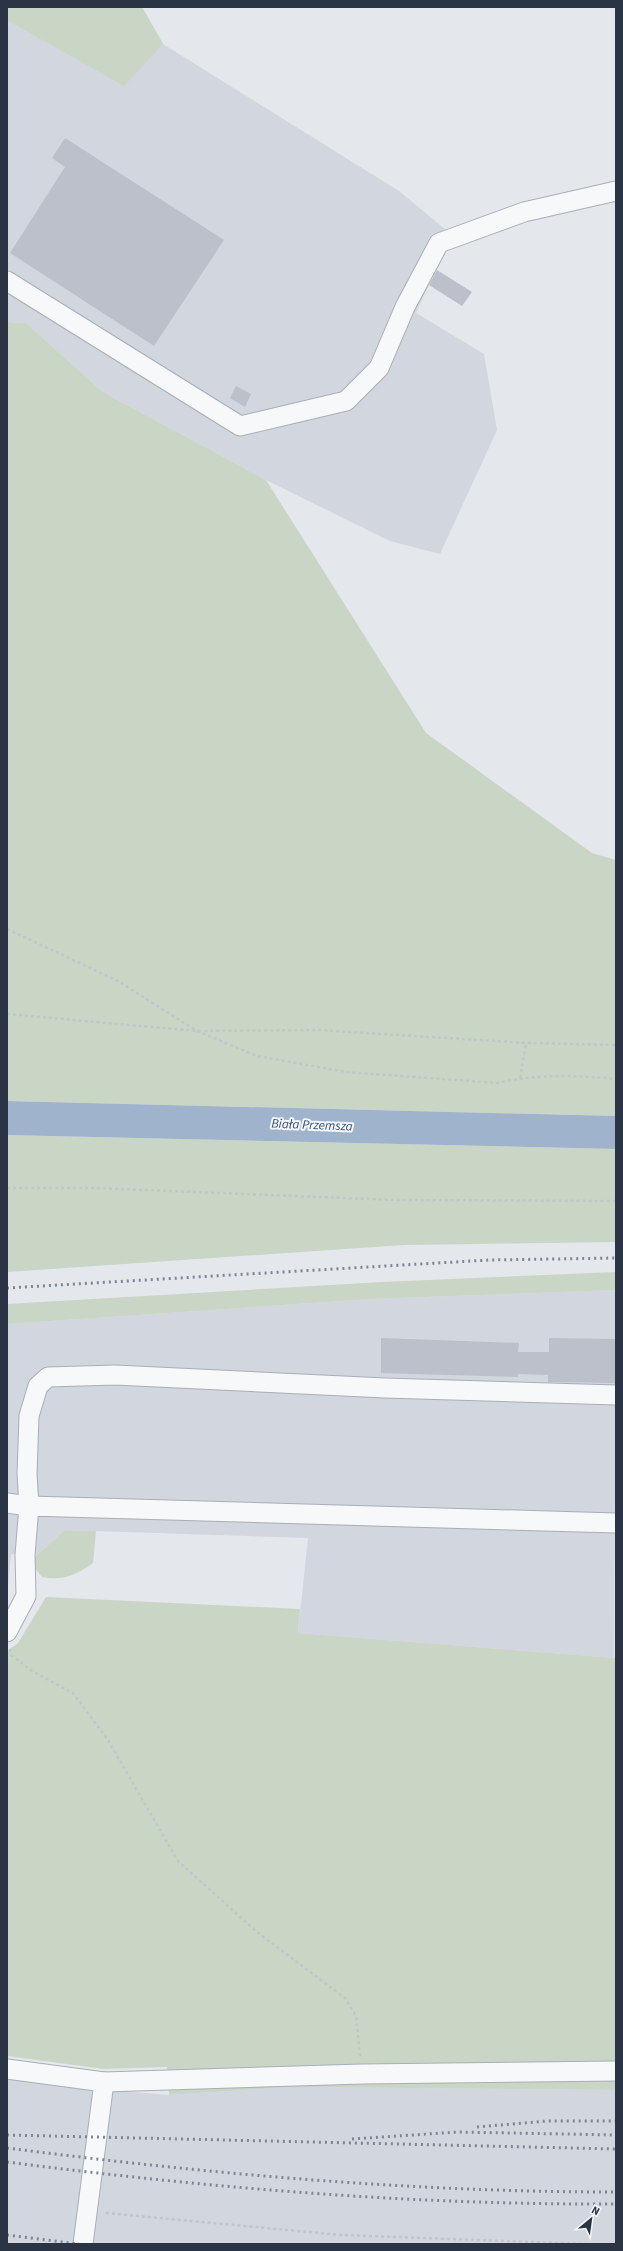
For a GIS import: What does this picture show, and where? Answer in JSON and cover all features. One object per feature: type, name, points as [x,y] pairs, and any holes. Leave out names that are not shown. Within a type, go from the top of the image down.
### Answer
[{"type":"street","points":[[7,281],[240,426],[346,401],[379,368],[405,307],[439,243],[524,212],[616,191]]},
{"type":"street","points":[[8,1631],[26,1596],[25,1555],[29,1506],[29,1416],[38,1386],[48,1377],[115,1375],[385,1388],[616,1395]]},
{"type":"street","points":[[7,1503],[29,1506],[616,1523]]},
{"type":"street","points":[[7,2069],[104,2082],[362,2074],[616,2071]]},
{"type":"street","points":[[83,2244],[104,2082]]},
{"type":"path","points":[[7,929],[118,981],[197,1031],[257,1056],[346,1072],[497,1083],[520,1078],[567,1075],[616,1079]]},
{"type":"path","points":[[7,1014],[197,1031],[319,1030],[526,1043],[616,1045]]},
{"type":"path","points":[[520,1078],[526,1043]]},
{"type":"path","points":[[7,1188],[95,1188],[395,1200],[616,1200]]},
{"type":"path","points":[[8,1631],[11,1655],[32,1671],[73,1693],[108,1740],[178,1861],[257,1932],[345,1998],[356,2016],[362,2074]]},
{"type":"path","points":[[88,2211],[341,2235],[587,2244]]},
{"type":"shaded area","points":[[7,7],[142,7],[163,44],[399,191],[452,235],[416,313],[484,354],[497,430],[440,554],[390,541],[266,480],[103,392],[26,323],[7,322]]},
{"type":"shaded area","points":[[616,1290],[614,1658],[298,1633],[308,1538],[65,1530],[36,1556],[11,1554],[7,1597],[7,1324],[371,1299]]},
{"type":"shaded area","points":[[7,2079],[62,2086],[169,2095],[291,2087],[616,2090],[616,2244],[7,2244]]},
{"type":"green space","points":[[7,7],[142,7],[163,44],[124,86],[7,20]]},
{"type":"green space","points":[[7,322],[26,323],[103,392],[266,480],[426,733],[592,853],[616,860],[616,1116],[7,1101]]},
{"type":"green space","points":[[7,1135],[616,1149],[616,1242],[404,1245],[7,1272]]},
{"type":"green space","points":[[616,1272],[616,1290],[371,1299],[7,1324],[7,1304],[382,1282]]},
{"type":"green space","points":[[65,1530],[96,1531],[93,1563],[81,1571],[69,1576],[56,1578],[42,1577],[33,1566],[33,1555],[36,1556]]},
{"type":"green space","points":[[46,1597],[300,1609],[298,1633],[614,1658],[616,1656],[616,2090],[291,2087],[169,2095],[167,2067],[104,2069],[7,2056],[7,1651],[18,1643]]},
{"type":"water","name":"Biała Przemsza","points":[[7,1101],[616,1116],[616,1149],[7,1135]]},
{"type":"building","points":[[65,138],[224,240],[154,346],[10,253],[65,167],[52,158]]},
{"type":"building","points":[[437,270],[472,292],[462,306],[429,285]]},
{"type":"building","points":[[236,386],[251,394],[245,407],[230,398]]},
{"type":"building","points":[[381,1338],[519,1343],[518,1352],[549,1352],[549,1338],[616,1339],[616,1383],[548,1382],[548,1375],[518,1374],[518,1377],[381,1373]]},
{"type":"railway","points":[[7,1288],[489,1260],[616,1258]]},
{"type":"railway","points":[[477,2127],[547,2121],[616,2121]]},
{"type":"railway","points":[[352,2139],[458,2132],[616,2135]]},
{"type":"railway","points":[[7,2135],[616,2149]]},
{"type":"railway","points":[[7,2148],[159,2166],[311,2180],[463,2189],[616,2192]]},
{"type":"railway","points":[[7,2162],[159,2180],[311,2193],[463,2202],[616,2204]]},
{"type":"railway","points":[[7,2235],[79,2244]]}]
